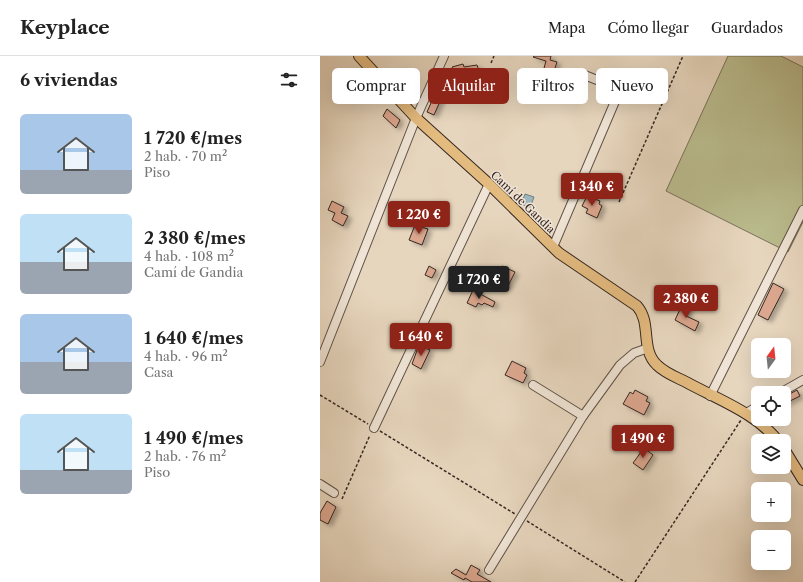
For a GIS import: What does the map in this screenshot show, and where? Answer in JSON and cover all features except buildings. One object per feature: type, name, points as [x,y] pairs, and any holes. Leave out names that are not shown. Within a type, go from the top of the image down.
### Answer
[{"type":"main road","name":"Camí de Gandia","points":[[359,56],[416,118],[489,184],[553,247],[573,264],[637,306],[644,318],[648,348],[652,358],[660,368],[744,414],[772,434]]},
{"type":"main road","points":[[791,460],[803,480]]},
{"type":"street","points":[[320,362],[324,340],[416,118],[444,56]]},
{"type":"street","points":[[553,247],[619,92],[617,88],[588,76]]},
{"type":"street","points":[[374,428],[489,184]]},
{"type":"street","points":[[710,396],[803,210]]},
{"type":"street","points":[[489,570],[583,416],[620,365],[634,353],[648,348]]},
{"type":"street","points":[[791,387],[803,380]]},
{"type":"street","points":[[532,385],[583,416]]},
{"type":"street","points":[[744,414],[751,410]]},
{"type":"street","points":[[320,484],[334,493]]},
{"type":"path","points":[[491,63],[494,56]]},
{"type":"path","points":[[619,202],[683,56]]},
{"type":"path","points":[[320,395],[626,582]]},
{"type":"path","points":[[635,582],[744,414]]},
{"type":"path","points":[[342,499],[374,428]]},
{"type":"green space","points":[[728,56],[781,56],[803,67],[803,222],[788,252],[666,191]]},
{"type":"water","points":[[525,194],[534,197],[530,208],[521,204]]}]
